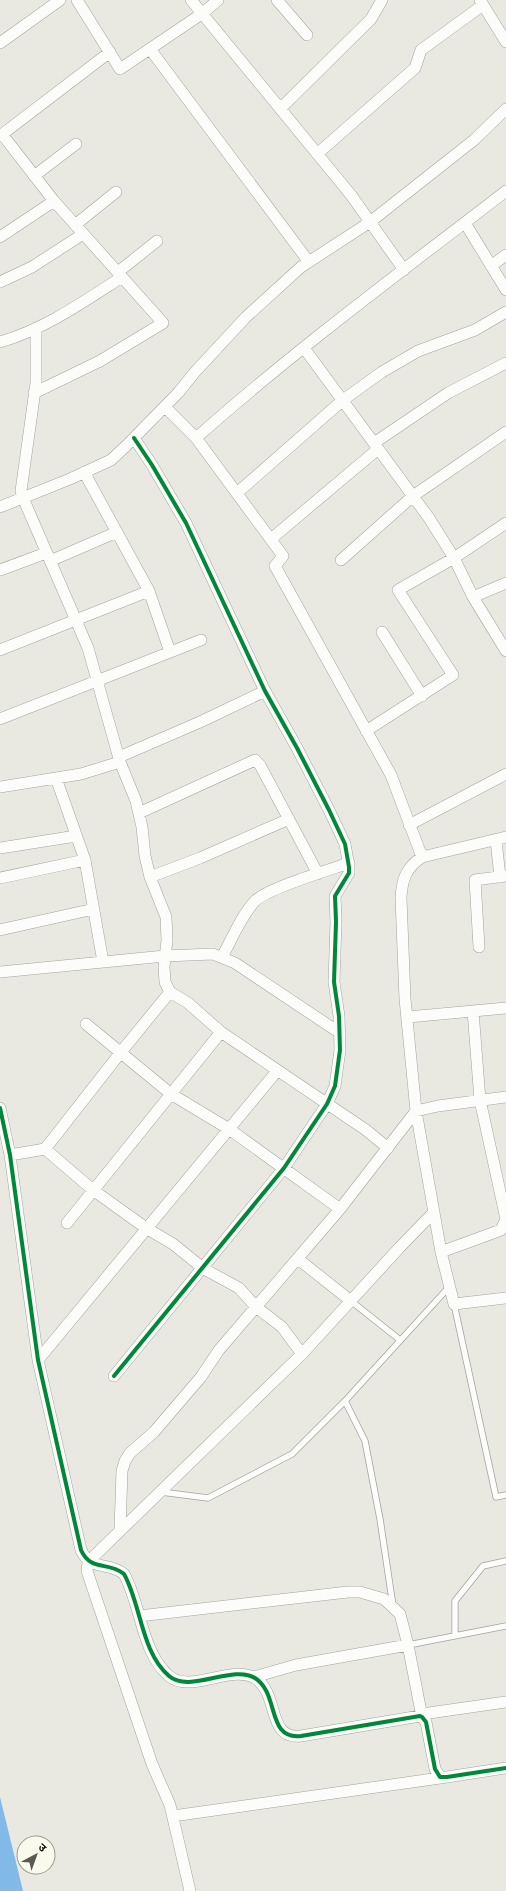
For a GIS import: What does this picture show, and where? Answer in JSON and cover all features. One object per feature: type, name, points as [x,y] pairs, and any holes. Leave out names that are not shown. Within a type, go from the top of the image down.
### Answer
[{"type":"street","points":[[0,43],[60,0]]},
{"type":"street","points":[[77,0],[120,69],[203,13],[218,0]]},
{"type":"street","points":[[191,0],[317,154],[370,222],[404,270]]},
{"type":"street","points":[[277,0],[307,35]]},
{"type":"street","points":[[280,109],[371,19],[382,0]]},
{"type":"street","points":[[317,154],[416,68],[421,50],[482,2],[506,42]]},
{"type":"street","points":[[150,49],[309,262]]},
{"type":"street","points":[[34,393],[100,361],[163,323],[54,201],[1,135],[110,52]]},
{"type":"street","points":[[0,507],[111,460],[165,407],[246,317],[301,267],[370,222],[474,140],[506,109]]},
{"type":"street","points":[[34,176],[76,144]]},
{"type":"street","points":[[196,438],[239,400],[304,348],[506,191]]},
{"type":"street","points":[[75,225],[116,192]]},
{"type":"street","points":[[0,237],[54,201]]},
{"type":"street","points":[[465,223],[506,290]]},
{"type":"street","points":[[0,282],[32,267],[83,234]]},
{"type":"street","points":[[0,342],[19,336],[68,312],[120,275],[156,241]]},
{"type":"street","points":[[492,266],[506,255]]},
{"type":"street","points":[[237,493],[343,400],[382,372],[418,351],[475,330],[506,312]]},
{"type":"street","points":[[36,328],[34,393],[21,491],[88,648],[119,759],[136,801],[142,827],[145,856],[150,876],[166,917],[165,982],[170,992],[188,1003],[221,1032],[327,1104],[388,1148]]},
{"type":"street","points":[[304,348],[413,496],[454,558],[473,597],[506,651]]},
{"type":"street","points":[[271,539],[376,446],[448,393],[506,363]]},
{"type":"street","points":[[165,407],[196,438],[283,556],[275,566],[390,775],[422,857]]},
{"type":"street","points":[[341,560],[413,496],[506,432]]},
{"type":"street","points":[[114,1376],[204,1269],[284,1168],[327,1104],[335,1086],[340,1050],[340,1016],[334,982],[336,922],[335,896],[349,873],[349,863],[345,844],[329,810],[265,691],[186,523],[152,465],[134,438]]},
{"type":"street","points":[[84,472],[149,591],[170,652]]},
{"type":"street","points":[[366,732],[453,675],[398,590],[454,558],[506,523]]},
{"type":"street","points":[[0,570],[48,557],[117,532]]},
{"type":"street","points":[[473,597],[506,583]]},
{"type":"street","points":[[0,650],[149,591]]},
{"type":"street","points":[[382,632],[422,696]]},
{"type":"street","points":[[0,719],[201,640]]},
{"type":"street","points":[[0,787],[80,774],[119,759],[265,691]]},
{"type":"street","points":[[139,813],[255,760],[260,765],[318,874]]},
{"type":"street","points":[[409,825],[506,774]]},
{"type":"street","points":[[56,778],[85,860],[103,962]]},
{"type":"street","points":[[150,876],[200,858],[288,818]]},
{"type":"street","points":[[0,848],[76,836]]},
{"type":"street","points":[[479,947],[475,880],[503,876],[501,838],[422,857],[413,864],[405,874],[402,884],[401,898],[406,999],[416,1110],[433,1213],[449,1287],[454,1304],[506,1298]]},
{"type":"street","points":[[0,878],[85,860]]},
{"type":"street","points":[[222,957],[248,909],[256,900],[268,893],[349,863]]},
{"type":"street","points":[[0,930],[94,909]]},
{"type":"street","points":[[0,972],[200,953],[222,957],[235,963],[340,1033]]},
{"type":"street","points":[[10,1155],[45,1149],[170,992]]},
{"type":"street","points":[[408,1017],[506,1008]]},
{"type":"street","points":[[441,1252],[501,1230],[506,1219],[480,1100],[473,1011]]},
{"type":"street","points":[[86,1024],[171,1094],[228,1129],[340,1208]]},
{"type":"street","points":[[67,1224],[221,1032]]},
{"type":"street","points":[[38,1360],[277,1071]]},
{"type":"street","points":[[120,1530],[122,1471],[124,1461],[130,1453],[159,1426],[201,1377],[219,1350],[340,1208],[416,1110],[506,1097]]},
{"type":"street","points":[[0,1108],[2,1126],[10,1155],[38,1360],[81,1550],[88,1562],[87,1571],[116,1660],[133,1703],[152,1764],[170,1804],[189,1887],[199,1891]]},
{"type":"street","points":[[45,1149],[93,1190],[146,1228],[173,1244],[204,1269],[240,1288],[256,1307],[282,1327],[302,1354]]},
{"type":"street","points":[[88,1562],[302,1354],[433,1213]]},
{"type":"street","points":[[298,1259],[350,1301]]},
{"type":"street","points":[[88,1562],[115,1569],[124,1574],[152,1651],[169,1676],[181,1682],[237,1675],[248,1675],[254,1677],[266,1688],[272,1702],[279,1728],[288,1736],[301,1736],[506,1702]]},
{"type":"street","points":[[139,1616],[348,1592],[372,1594],[384,1599],[400,1614],[408,1645],[422,1715],[426,1722],[437,1773],[440,1776],[447,1777]]},
{"type":"street","points":[[254,1677],[296,1665],[408,1645]]},
{"type":"street","points":[[173,1816],[506,1768]]},
{"type":"lane","points":[[160,1491],[208,1498],[292,1454],[345,1401],[449,1287]]},
{"type":"lane","points":[[350,1301],[400,1340]]},
{"type":"lane","points":[[454,1304],[496,1497],[506,1495]]},
{"type":"lane","points":[[345,1401],[365,1441],[380,1519],[393,1606]]},
{"type":"lane","points":[[455,1636],[455,1601],[483,1566],[506,1561]]},
{"type":"lane","points":[[408,1645],[506,1626]]},
{"type":"water","points":[[0,1797],[16,1862],[16,1875],[19,1875],[23,1891],[0,1891]]},
{"type":"cycle path","points":[[114,1376],[284,1168],[327,1104],[335,1086],[340,1050],[339,1016],[334,982],[336,922],[335,896],[349,873],[345,844],[329,810],[265,691],[186,523],[152,465],[134,438]]},
{"type":"cycle path","points":[[0,1108],[10,1155],[38,1360],[81,1550],[85,1557],[95,1564],[118,1570],[124,1574],[130,1586],[147,1641],[160,1666],[169,1676],[178,1681],[199,1681],[235,1674],[255,1678],[263,1685],[268,1694],[278,1724],[283,1731],[290,1735],[301,1736],[420,1716],[426,1722],[435,1769],[440,1777],[506,1768]]}]
